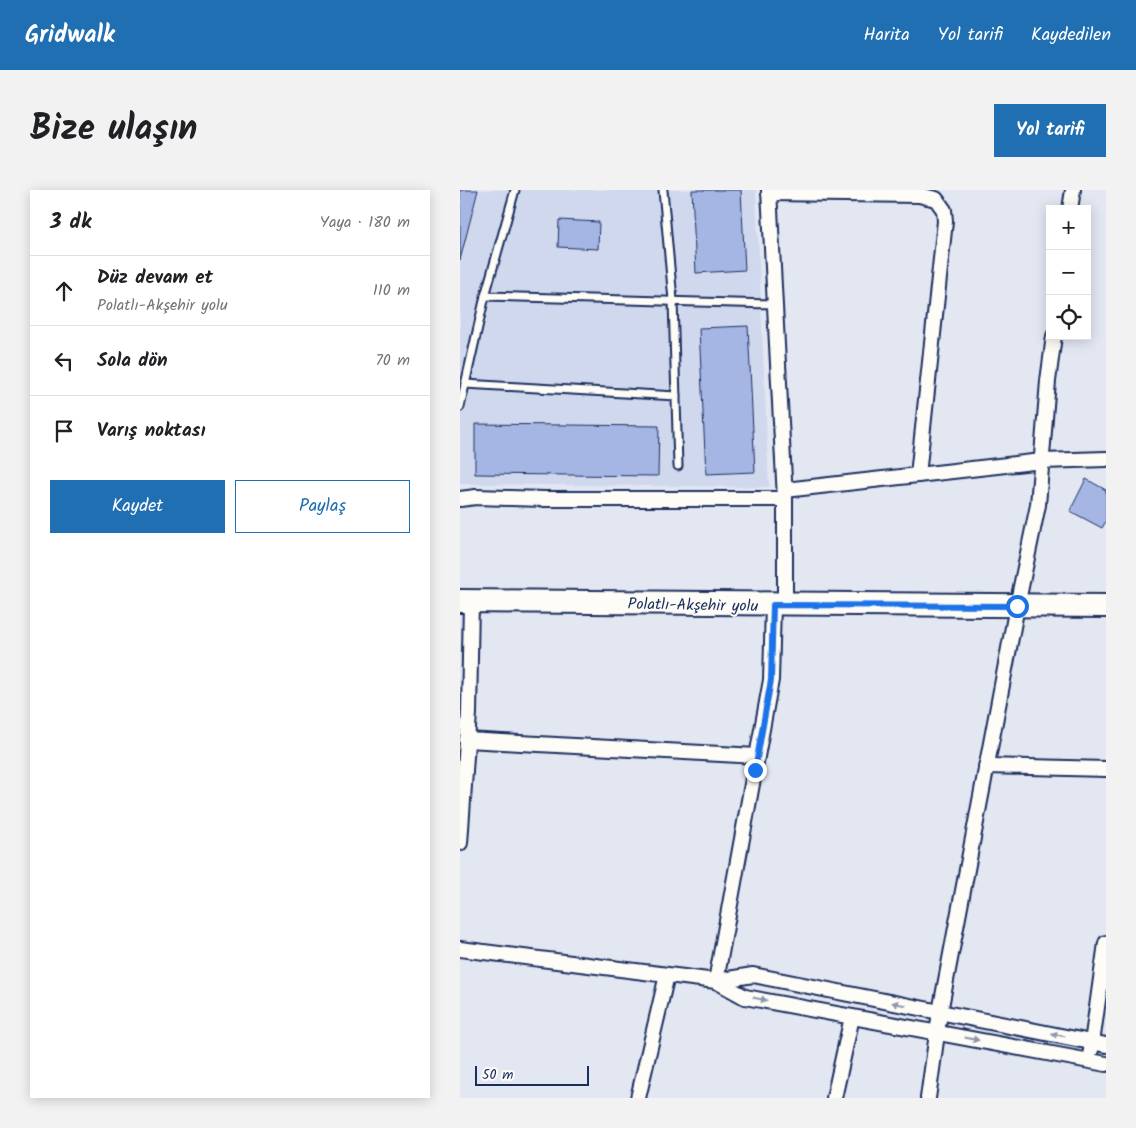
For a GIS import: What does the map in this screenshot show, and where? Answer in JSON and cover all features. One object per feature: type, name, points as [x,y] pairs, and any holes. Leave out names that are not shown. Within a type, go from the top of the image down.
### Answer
[{"type":"main road","name":"Polatlı-Akşehir yolu","points":[[465,601],[779,605],[1106,606]]},
{"type":"street","points":[[1071,205],[1073,190]]},
{"type":"street","points":[[716,981],[771,680],[779,605],[785,495],[769,192],[919,195],[936,199],[944,210],[945,221],[918,475]]},
{"type":"street","points":[[928,1098],[940,1012],[986,766],[1038,505],[1048,380],[1053,340]]},
{"type":"street","points":[[460,499],[476,497],[544,499],[785,495],[918,475],[1042,461],[1106,459]]},
{"type":"street","points":[[460,843],[467,740],[465,601]]},
{"type":"street","points":[[467,740],[757,756]]},
{"type":"street","points":[[986,766],[1106,769]]},
{"type":"street","points":[[1090,1061],[1106,943]]},
{"type":"street","points":[[460,949],[716,981],[753,975],[1106,1045]]},
{"type":"street","points":[[638,1098],[667,975]]},
{"type":"street","points":[[716,981],[745,997],[1106,1064]]},
{"type":"street","points":[[834,1098],[852,1016]]},
{"type":"lane","points":[[460,407],[486,296],[515,190]]},
{"type":"lane","points":[[663,190],[672,300],[678,466]]},
{"type":"lane","points":[[486,296],[774,304]]},
{"type":"lane","points":[[465,384],[676,396]]},
{"type":"shaded area","points":[[460,190],[756,190],[769,487],[460,484]]},
{"type":"building","points":[[460,190],[478,190],[460,260]]},
{"type":"building","points":[[692,190],[741,190],[745,270],[696,273]]},
{"type":"building","points":[[559,220],[599,222],[598,249],[558,247]]},
{"type":"building","points":[[748,326],[755,472],[706,474],[699,328]]},
{"type":"building","points":[[475,424],[659,426],[658,476],[475,474]]},
{"type":"building","points":[[1086,479],[1106,490],[1106,521],[1102,528],[1070,511]]},
{"type":"route","points":[[755,770],[771,680],[773,605],[1017,606]]}]
